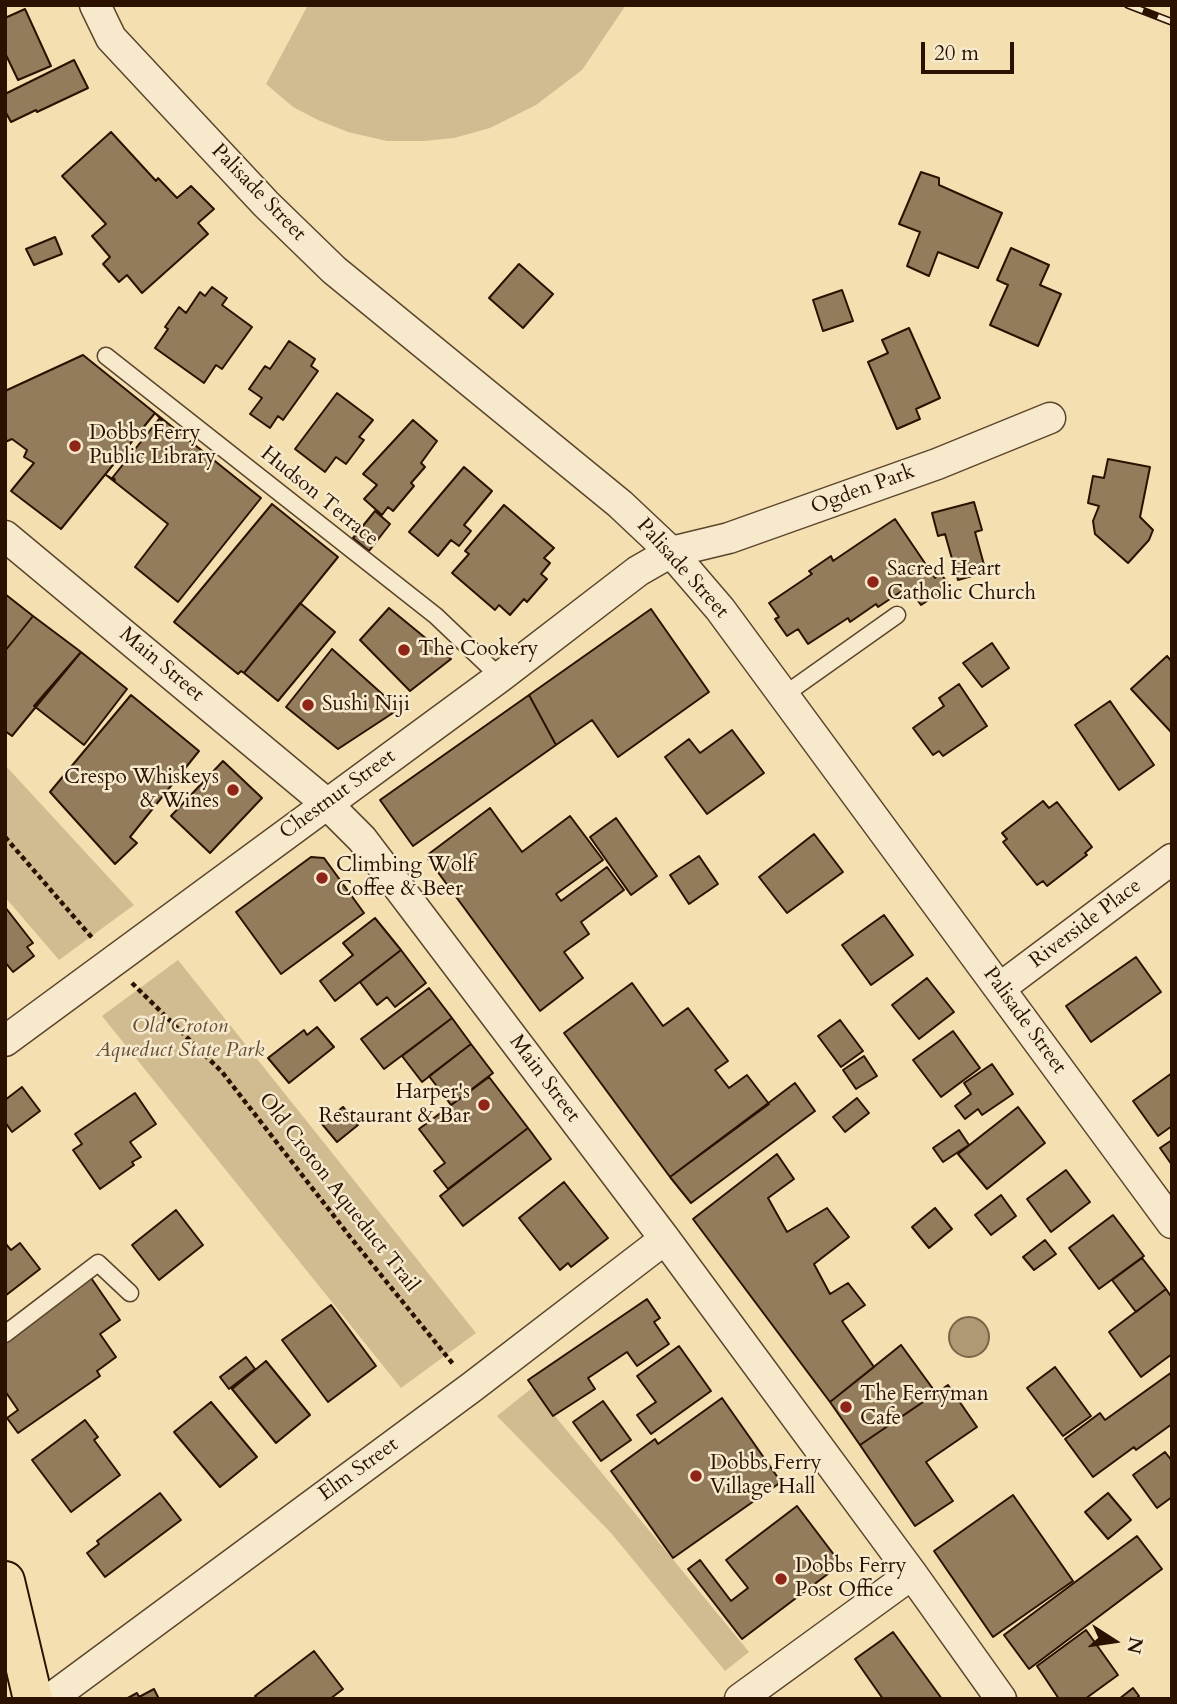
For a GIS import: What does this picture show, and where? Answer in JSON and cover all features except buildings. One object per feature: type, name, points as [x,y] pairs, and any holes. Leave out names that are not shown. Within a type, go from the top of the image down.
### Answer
[{"type":"main road","points":[[7,1591],[33,1699]]},
{"type":"street","name":"Palisade Street","points":[[96,5],[111,37],[266,204],[334,270],[620,504],[671,552],[720,608],[1171,1220]]},
{"type":"street","name":"Ogden Park","points":[[671,552],[729,538],[937,464],[1050,418]]},
{"type":"street","name":"Main Street","points":[[5,536],[327,803],[362,839],[666,1239],[1001,1699]]},
{"type":"street","name":"Chestnut Street","points":[[5,1041],[500,677],[638,571],[671,552]]},
{"type":"street","name":"Riverside Place","points":[[1000,988],[1172,859]]},
{"type":"street","name":"Elm Street","points":[[50,1699],[472,1387],[666,1239]]},
{"type":"street","points":[[740,1699],[912,1574]]},
{"type":"lane","name":"Hudson Terrace","points":[[106,356],[436,616],[500,677]]},
{"type":"lane","points":[[784,695],[897,615]]},
{"type":"lane","points":[[5,1334],[99,1263],[130,1293]]},
{"type":"path","name":"Old Croton Aqueduct Trail","points":[[5,837],[78,919],[111,962],[222,1072],[351,1238],[472,1387]]},
{"type":"green space","points":[[308,5],[626,5],[582,70],[536,105],[490,128],[454,138],[387,141],[348,132],[318,120],[293,107],[266,84]]},
{"type":"green space","points":[[5,765],[134,905],[59,960],[5,897]]},
{"type":"green space","name":"Old Croton Aqueduct State Park","points":[[178,960],[476,1333],[401,1388],[102,1016]]},
{"type":"green space","points":[[532,1388],[749,1652],[725,1671],[611,1533],[497,1416]]},
{"type":"shaded area","points":[[969,1317],[983,1323],[989,1337],[983,1351],[969,1357],[955,1351],[949,1337],[955,1323]]},
{"type":"railway","points":[[1128,5],[1172,22]]},
{"type":"place","name":"Dobbs Ferry Public Library","points":[[75,446]]},
{"type":"place","name":"Sacred Heart Catholic Church","points":[[873,582]]},
{"type":"place","name":"The Cookery","points":[[404,650]]},
{"type":"place","name":"Sushi Niji","points":[[308,705]]},
{"type":"place","name":"Crespo Whiskeys & Wines","points":[[233,790]]},
{"type":"place","name":"Climbing Wolf Coffee & Beer","points":[[322,878]]},
{"type":"place","name":"Harper's Restaurant & Bar","points":[[484,1105]]},
{"type":"place","name":"The Ferryman Cafe","points":[[846,1407]]},
{"type":"place","name":"Dobbs Ferry Village Hall","points":[[696,1476]]},
{"type":"place","name":"Dobbs Ferry Post Office","points":[[781,1579]]}]
